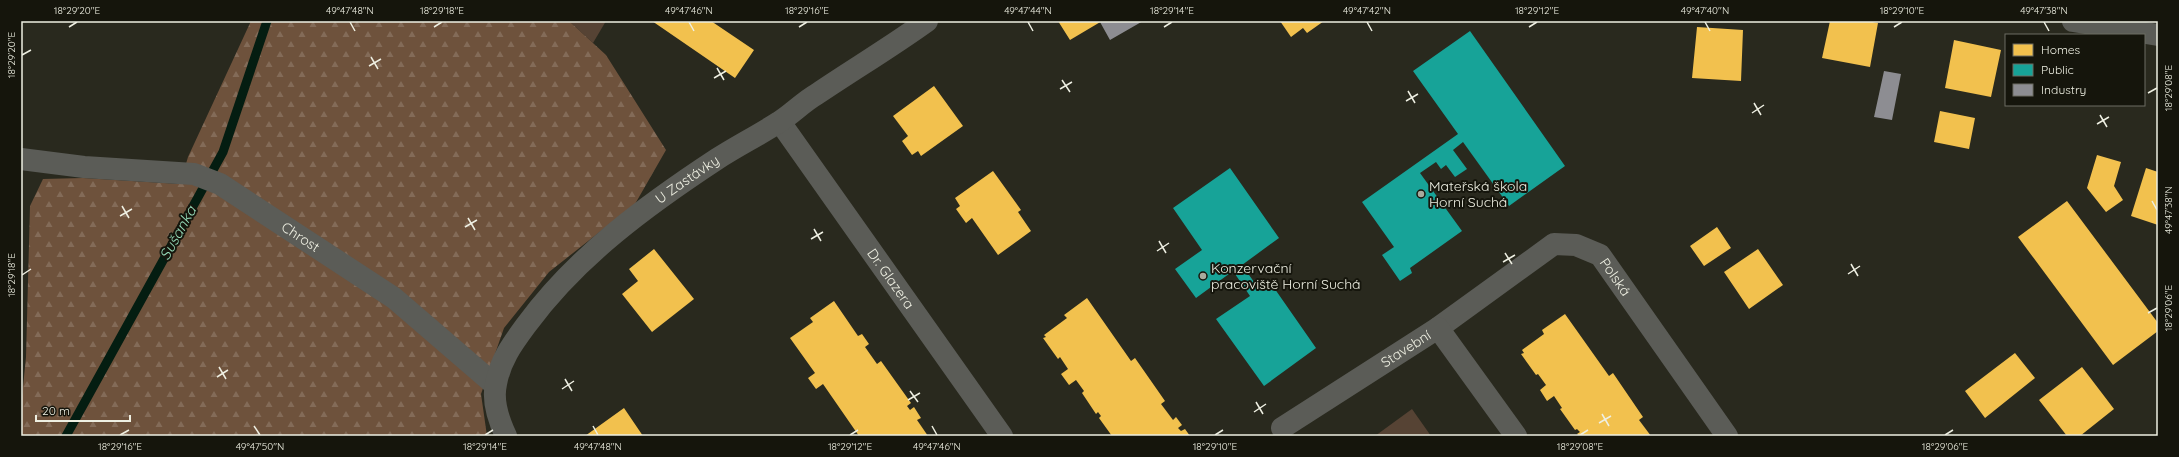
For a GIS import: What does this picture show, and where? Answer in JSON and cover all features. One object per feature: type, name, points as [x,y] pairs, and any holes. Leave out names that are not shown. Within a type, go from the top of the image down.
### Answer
[{"type":"street","name":"U Zastávky","points":[[495,386],[505,355],[531,318],[564,278],[597,248],[652,204],[717,159],[780,122],[815,94],[888,49],[927,21]]},
{"type":"street","points":[[2073,21],[2158,35]]},
{"type":"street","name":"Dr. Glazera","points":[[780,122],[1002,436]]},
{"type":"street","name":"Chrost","points":[[21,159],[84,167],[194,174],[220,184],[394,298],[495,386]]},
{"type":"street","name":"Polská","points":[[1438,328],[1554,244],[1576,245],[1600,255],[1727,436]]},
{"type":"street","name":"Stavební","points":[[1282,428],[1438,328],[1516,436]]},
{"type":"street","points":[[495,386],[499,421],[506,436]]},
{"type":"shaded area","points":[[569,21],[606,21],[593,43]]},
{"type":"shaded area","points":[[1412,409],[1431,436],[1375,436]]},
{"type":"green space","points":[[251,21],[569,21],[606,55],[666,150],[635,204],[549,272],[504,328],[481,394],[487,436],[21,436],[21,407],[26,357],[30,206],[43,179],[83,178],[180,184],[188,157]]},
{"type":"building: Homes","points":[[652,21],[711,21],[754,50],[735,78]]},
{"type":"building: Homes","points":[[1058,21],[1102,21],[1070,40]]},
{"type":"building: Homes","points":[[1280,21],[1324,21],[1307,33],[1303,28],[1291,37]]},
{"type":"building: Homes","points":[[1830,21],[1867,21],[1878,23],[1870,67],[1822,58]]},
{"type":"building: Homes","points":[[1697,27],[1743,30],[1741,81],[1692,78]]},
{"type":"building: Homes","points":[[1954,40],[2001,50],[1991,97],[1945,88]]},
{"type":"building: Homes","points":[[934,86],[963,126],[921,156],[918,151],[912,155],[902,141],[908,136],[893,116]]},
{"type":"building: Homes","points":[[1940,111],[1975,118],[1969,149],[1934,142]]},
{"type":"building: Homes","points":[[2097,155],[2121,162],[2114,186],[2123,200],[2106,212],[2087,188]]},
{"type":"building: Homes","points":[[2146,168],[2158,172],[2158,225],[2131,216]]},
{"type":"building: Homes","points":[[993,171],[1021,210],[1018,212],[1031,231],[998,255],[972,218],[966,223],[956,209],[960,206],[955,198]]},
{"type":"building: Homes","points":[[2067,201],[2158,323],[2158,331],[2113,365],[2018,237]]},
{"type":"building: Homes","points":[[1717,227],[1731,248],[1704,266],[1690,246]]},
{"type":"building: Homes","points":[[654,249],[694,299],[652,332],[622,294],[638,281],[629,269]]},
{"type":"building: Homes","points":[[1758,249],[1783,285],[1749,309],[1724,272]]},
{"type":"building: Homes","points":[[1087,298],[1131,361],[1135,358],[1165,401],[1161,404],[1173,420],[1176,417],[1182,425],[1178,428],[1181,431],[1185,429],[1190,436],[1112,436],[1099,418],[1101,416],[1098,412],[1096,414],[1082,393],[1084,391],[1076,380],[1069,385],[1061,374],[1068,369],[1060,357],[1058,359],[1043,338],[1046,337],[1044,335],[1067,318],[1064,315]]},
{"type":"building: Homes","points":[[834,301],[858,336],[862,334],[869,344],[865,347],[877,364],[881,361],[911,403],[907,406],[910,410],[914,407],[921,418],[917,420],[928,436],[859,436],[823,384],[816,389],[808,378],[815,373],[790,338],[813,322],[810,318]]},
{"type":"building: Homes","points":[[1565,314],[1609,376],[1613,373],[1643,417],[1639,420],[1651,436],[1579,436],[1577,434],[1580,432],[1577,429],[1575,430],[1560,409],[1562,408],[1554,396],[1547,401],[1540,390],[1546,385],[1538,374],[1536,375],[1521,354],[1524,353],[1522,350],[1544,334],[1542,330]]},
{"type":"building: Homes","points":[[2015,353],[2035,378],[1985,418],[1965,391]]},
{"type":"building: Homes","points":[[2082,367],[2114,409],[2080,436],[2067,436],[2039,400]]},
{"type":"building: Homes","points":[[624,408],[643,436],[585,436]]},
{"type":"building: Public","points":[[1470,31],[1565,166],[1509,206],[1463,142],[1453,150],[1467,169],[1455,177],[1446,165],[1441,169],[1436,162],[1420,173],[1462,231],[1410,268],[1412,273],[1400,281],[1382,255],[1394,247],[1362,202],[1458,134],[1413,71]]},
{"type":"building: Public","name":"Konzervační pracoviště Horní Suchá","points":[[1230,168],[1279,238],[1242,265],[1259,289],[1270,282],[1316,348],[1264,386],[1216,319],[1250,296],[1233,271],[1196,298],[1175,269],[1202,250],[1173,208]]},
{"type":"building: Industry","points":[[1143,21],[1110,40],[1100,22]]},
{"type":"building: Industry","points":[[1884,71],[1901,74],[1892,120],[1874,117]]},
{"type":"waterway","name":"Sušanka","points":[[66,436],[223,152],[267,21]]},
{"type":"place","name":"Mateřská škola Horní Suchá","points":[[1421,194]]},
{"type":"place","name":"Konzervační pracoviště Horní Suchá","points":[[1203,276]]}]
